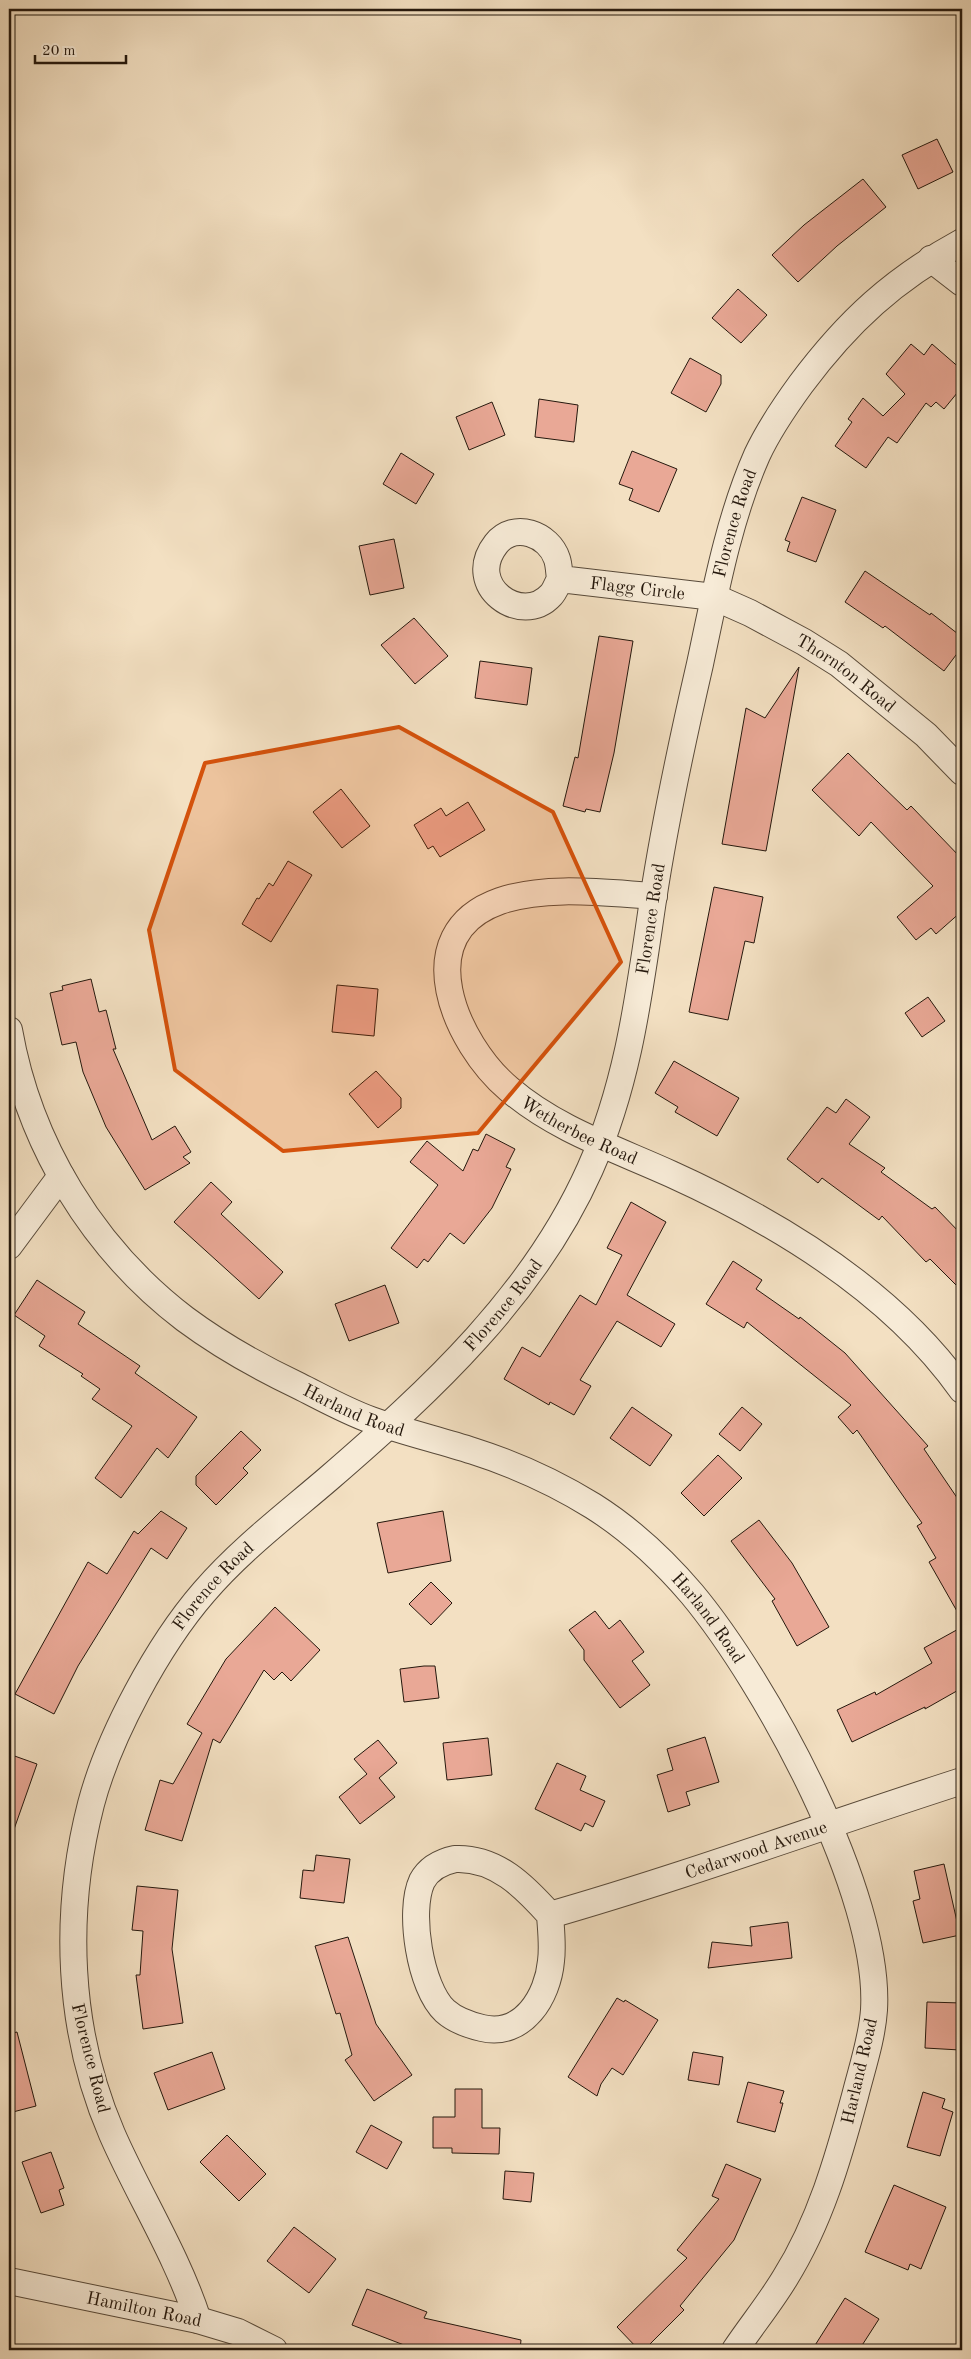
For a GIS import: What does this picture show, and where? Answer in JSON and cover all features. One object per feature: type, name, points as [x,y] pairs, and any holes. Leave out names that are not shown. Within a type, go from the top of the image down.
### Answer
[{"type":"street","name":"Florence Road","points":[[198,2320],[180,2272],[110,2128],[96,2091],[81,2034],[73,1982],[73,1933],[77,1882],[90,1808],[105,1764],[137,1694],[163,1648],[192,1606],[240,1555],[389,1426],[469,1347],[534,1266],[576,1198],[601,1143],[622,1081],[631,1044],[675,775],[714,597],[747,482],[764,441],[782,410],[818,362],[863,311],[902,278],[962,242]]},
{"type":"street","points":[[931,259],[962,283]]},
{"type":"street","name":"Flagg Circle","points":[[560,578],[714,597]]},
{"type":"street","name":"Thornton Road","points":[[714,597],[750,613],[804,642],[839,664],[913,724],[962,772]]},
{"type":"street","name":"Wetherbee Road","points":[[654,896],[546,893],[521,896],[499,902],[482,910],[466,923],[454,938],[447,956],[448,990],[466,1034],[492,1072],[508,1088],[543,1114],[601,1143],[705,1190],[797,1240],[824,1258],[852,1279],[917,1336],[962,1390]]},
{"type":"street","name":"Harland Road","points":[[9,1030],[28,1102],[60,1176],[80,1208],[123,1261],[157,1296],[185,1318],[241,1356],[342,1408],[389,1426],[480,1453],[546,1480],[590,1504],[621,1524],[655,1554],[695,1598],[746,1670],[788,1744],[827,1825],[856,1902],[872,1964],[874,2010],[870,2038],[843,2139],[816,2218],[786,2276],[735,2350]]},
{"type":"street","points":[[9,1246],[60,1176]]},
{"type":"street","name":"Cedarwood Avenue","points":[[550,1915],[720,1863],[827,1825],[962,1781]]},
{"type":"street","points":[[475,1859],[502,1871],[517,1882],[550,1915],[551,1956],[547,1979],[540,1998],[524,2019],[504,2029],[491,2030],[462,2021],[444,2010],[427,1981],[419,1948],[416,1906],[418,1892],[428,1872],[446,1860],[475,1859]]},
{"type":"street","name":"Hamilton Road","points":[[9,2281],[198,2320],[238,2332],[274,2350]]},
{"type":"highlighted area","points":[[399,727],[553,812],[621,962],[478,1133],[283,1151],[175,1070],[149,930],[205,763]]},
{"type":"building","points":[[937,139],[953,172],[918,189],[902,155]]},
{"type":"building","points":[[863,179],[886,207],[837,246],[798,282],[772,255],[804,225]]},
{"type":"building","points":[[738,289],[767,315],[741,343],[712,318]]},
{"type":"building","points":[[911,344],[924,355],[932,344],[962,370],[962,387],[944,409],[936,402],[931,407],[926,403],[897,443],[888,437],[866,468],[835,446],[852,422],[848,419],[863,398],[883,416],[905,394],[886,374]]},
{"type":"building","points":[[690,358],[721,375],[721,384],[706,412],[671,393]]},
{"type":"building","points":[[539,399],[578,405],[574,442],[535,437]]},
{"type":"building","points":[[492,402],[505,435],[469,450],[456,417]]},
{"type":"building","points":[[632,451],[677,469],[659,512],[629,500],[633,489],[619,484]]},
{"type":"building","points":[[401,453],[434,474],[416,504],[383,484]]},
{"type":"building","points":[[802,497],[836,510],[816,562],[787,551],[790,542],[785,540]]},
{"type":"building","points":[[394,539],[404,588],[370,595],[359,546]]},
{"type":"building","points":[[865,571],[930,615],[931,613],[962,637],[962,647],[944,671],[885,626],[883,628],[845,602]]},
{"type":"building","points":[[414,618],[448,656],[415,684],[381,645]]},
{"type":"building","points":[[599,636],[633,641],[614,753],[600,812],[586,809],[585,812],[563,806],[575,757],[578,758]]},
{"type":"building","points":[[480,661],[532,668],[527,705],[475,698]]},
{"type":"building","points":[[799,667],[766,851],[722,844],[746,708],[765,718]]},
{"type":"building","points":[[848,753],[907,810],[911,806],[962,859],[962,911],[936,934],[931,928],[916,940],[897,917],[933,886],[871,822],[859,836],[812,790]]},
{"type":"building","points":[[341,789],[370,826],[342,848],[313,812]]},
{"type":"building","points":[[468,802],[485,830],[440,857],[433,846],[428,849],[414,825],[441,808],[446,816]]},
{"type":"building","points":[[288,861],[312,875],[271,942],[242,924],[257,898],[259,899],[269,883],[273,886]]},
{"type":"building","points":[[714,887],[763,897],[754,943],[745,941],[728,1020],[689,1012]]},
{"type":"building","points":[[91,979],[99,1012],[106,1010],[116,1049],[113,1049],[152,1140],[175,1126],[191,1152],[183,1157],[190,1163],[145,1190],[106,1127],[83,1072],[76,1042],[62,1045],[50,993],[63,990],[62,986]]},
{"type":"building","points":[[337,985],[378,989],[374,1036],[332,1032]]},
{"type":"building","points":[[928,997],[945,1021],[922,1037],[905,1013]]},
{"type":"building","points":[[674,1061],[739,1098],[717,1136],[675,1112],[678,1107],[655,1093]]},
{"type":"building","points":[[376,1071],[401,1098],[401,1108],[378,1128],[349,1094]]},
{"type":"building","points":[[846,1099],[870,1117],[849,1144],[885,1168],[881,1172],[932,1209],[935,1207],[962,1235],[962,1291],[930,1259],[926,1262],[882,1216],[879,1220],[822,1178],[818,1183],[787,1159],[827,1107],[836,1113]]},
{"type":"building","points":[[486,1134],[515,1149],[506,1167],[511,1169],[492,1208],[464,1244],[450,1233],[428,1262],[424,1259],[417,1268],[391,1248],[438,1185],[410,1162],[427,1141],[463,1171],[473,1149],[478,1151]]},
{"type":"building","points":[[211,1182],[232,1202],[221,1214],[283,1272],[259,1299],[174,1222]]},
{"type":"building","points":[[631,1202],[666,1222],[627,1295],[675,1324],[661,1347],[617,1321],[580,1380],[591,1386],[574,1415],[550,1402],[549,1405],[504,1379],[522,1347],[540,1357],[580,1295],[596,1305],[622,1255],[607,1248]]},
{"type":"building","points":[[733,1261],[762,1280],[756,1289],[799,1319],[800,1317],[845,1353],[928,1446],[924,1449],[962,1505],[962,1620],[929,1562],[936,1558],[917,1526],[922,1523],[857,1430],[853,1434],[838,1417],[851,1405],[747,1322],[744,1328],[706,1304]]},
{"type":"building","points":[[37,1280],[85,1312],[78,1324],[140,1366],[135,1373],[197,1417],[168,1458],[157,1448],[121,1498],[95,1478],[132,1426],[92,1399],[100,1389],[81,1376],[83,1374],[39,1346],[45,1336],[14,1315]]},
{"type":"building","points":[[385,1285],[399,1323],[349,1341],[335,1304]]},
{"type":"building","points":[[632,1407],[672,1435],[650,1466],[610,1438]]},
{"type":"building","points":[[742,1407],[762,1424],[740,1451],[719,1434]]},
{"type":"building","points":[[241,1431],[261,1450],[243,1468],[248,1473],[216,1505],[196,1485],[196,1476]]},
{"type":"building","points":[[718,1455],[742,1478],[704,1516],[681,1493]]},
{"type":"building","points":[[161,1511],[187,1528],[167,1559],[151,1548],[78,1666],[54,1714],[15,1694],[88,1562],[107,1574],[134,1531],[138,1534]]},
{"type":"building","points":[[443,1511],[451,1561],[388,1573],[377,1523]]},
{"type":"building","points":[[759,1520],[792,1563],[829,1627],[797,1646],[772,1601],[775,1599],[731,1541]]},
{"type":"building","points":[[431,1582],[452,1603],[431,1625],[409,1604]]},
{"type":"building","points":[[275,1607],[320,1650],[291,1681],[282,1672],[274,1680],[264,1670],[220,1743],[213,1739],[182,1841],[145,1830],[160,1780],[173,1784],[202,1733],[187,1724],[226,1659]]},
{"type":"building","points":[[595,1611],[609,1629],[620,1620],[644,1652],[632,1661],[650,1685],[620,1708],[584,1660],[584,1650],[569,1630]]},
{"type":"building","points":[[962,1627],[962,1688],[925,1709],[925,1707],[852,1742],[837,1710],[875,1692],[876,1695],[932,1663],[924,1648]]},
{"type":"building","points":[[435,1666],[439,1698],[404,1702],[400,1669]]},
{"type":"building","points":[[705,1737],[719,1782],[686,1792],[690,1805],[668,1812],[657,1775],[673,1770],[667,1749]]},
{"type":"building","points":[[488,1738],[492,1775],[447,1780],[443,1743]]},
{"type":"building","points":[[378,1740],[397,1763],[379,1778],[395,1797],[360,1824],[339,1797],[367,1774],[354,1759]]},
{"type":"building","points":[[9,1754],[37,1764],[12,1835],[9,1834]]},
{"type":"building","points":[[557,1763],[586,1776],[580,1790],[605,1801],[593,1827],[585,1823],[581,1831],[535,1809]]},
{"type":"building","points":[[316,1855],[350,1859],[344,1903],[300,1898],[303,1870],[314,1871]]},
{"type":"building","points":[[944,1864],[960,1935],[923,1943],[913,1901],[920,1899],[914,1871]]},
{"type":"building","points":[[137,1886],[178,1890],[172,1949],[183,2023],[143,2029],[136,1975],[140,1975],[143,1931],[132,1930]]},
{"type":"building","points":[[788,1922],[792,1958],[708,1968],[712,1942],[752,1946],[750,1927]]},
{"type":"building","points":[[348,1937],[376,2024],[412,2075],[374,2101],[345,2060],[352,2055],[340,2013],[336,2014],[315,1946]]},
{"type":"building","points":[[617,1998],[624,2002],[625,2000],[658,2020],[623,2075],[612,2068],[601,2084],[597,2096],[568,2077]]},
{"type":"building","points":[[927,2002],[962,2003],[960,2050],[925,2048]]},
{"type":"building","points":[[17,2032],[36,2106],[9,2113],[9,2034]]},
{"type":"building","points":[[212,2052],[225,2089],[168,2110],[154,2073]]},
{"type":"building","points":[[693,2052],[723,2057],[719,2085],[688,2080]]},
{"type":"building","points":[[748,2082],[784,2091],[780,2103],[783,2103],[775,2132],[737,2122]]},
{"type":"building","points":[[455,2089],[482,2089],[482,2128],[500,2128],[499,2154],[452,2153],[452,2148],[433,2148],[433,2117],[455,2117]]},
{"type":"building","points":[[923,2092],[945,2099],[942,2108],[953,2112],[940,2156],[907,2147]]},
{"type":"building","points":[[371,2125],[402,2142],[387,2169],[356,2152]]},
{"type":"building","points":[[227,2135],[266,2174],[239,2201],[200,2162]]},
{"type":"building","points":[[51,2152],[64,2188],[59,2190],[64,2205],[41,2213],[22,2162]]},
{"type":"building","points":[[726,2164],[761,2179],[734,2240],[680,2306],[684,2310],[644,2350],[639,2350],[617,2327],[687,2258],[677,2250],[719,2199],[712,2196]]},
{"type":"building","points":[[505,2171],[534,2173],[531,2202],[503,2199]]},
{"type":"building","points":[[894,2185],[946,2207],[921,2269],[910,2264],[908,2270],[865,2252]]},
{"type":"building","points":[[294,2227],[336,2259],[309,2293],[267,2261]]},
{"type":"building","points":[[367,2289],[427,2312],[424,2318],[521,2340],[520,2350],[417,2350],[352,2325]]},
{"type":"building","points":[[845,2298],[879,2319],[859,2350],[812,2350]]}]
